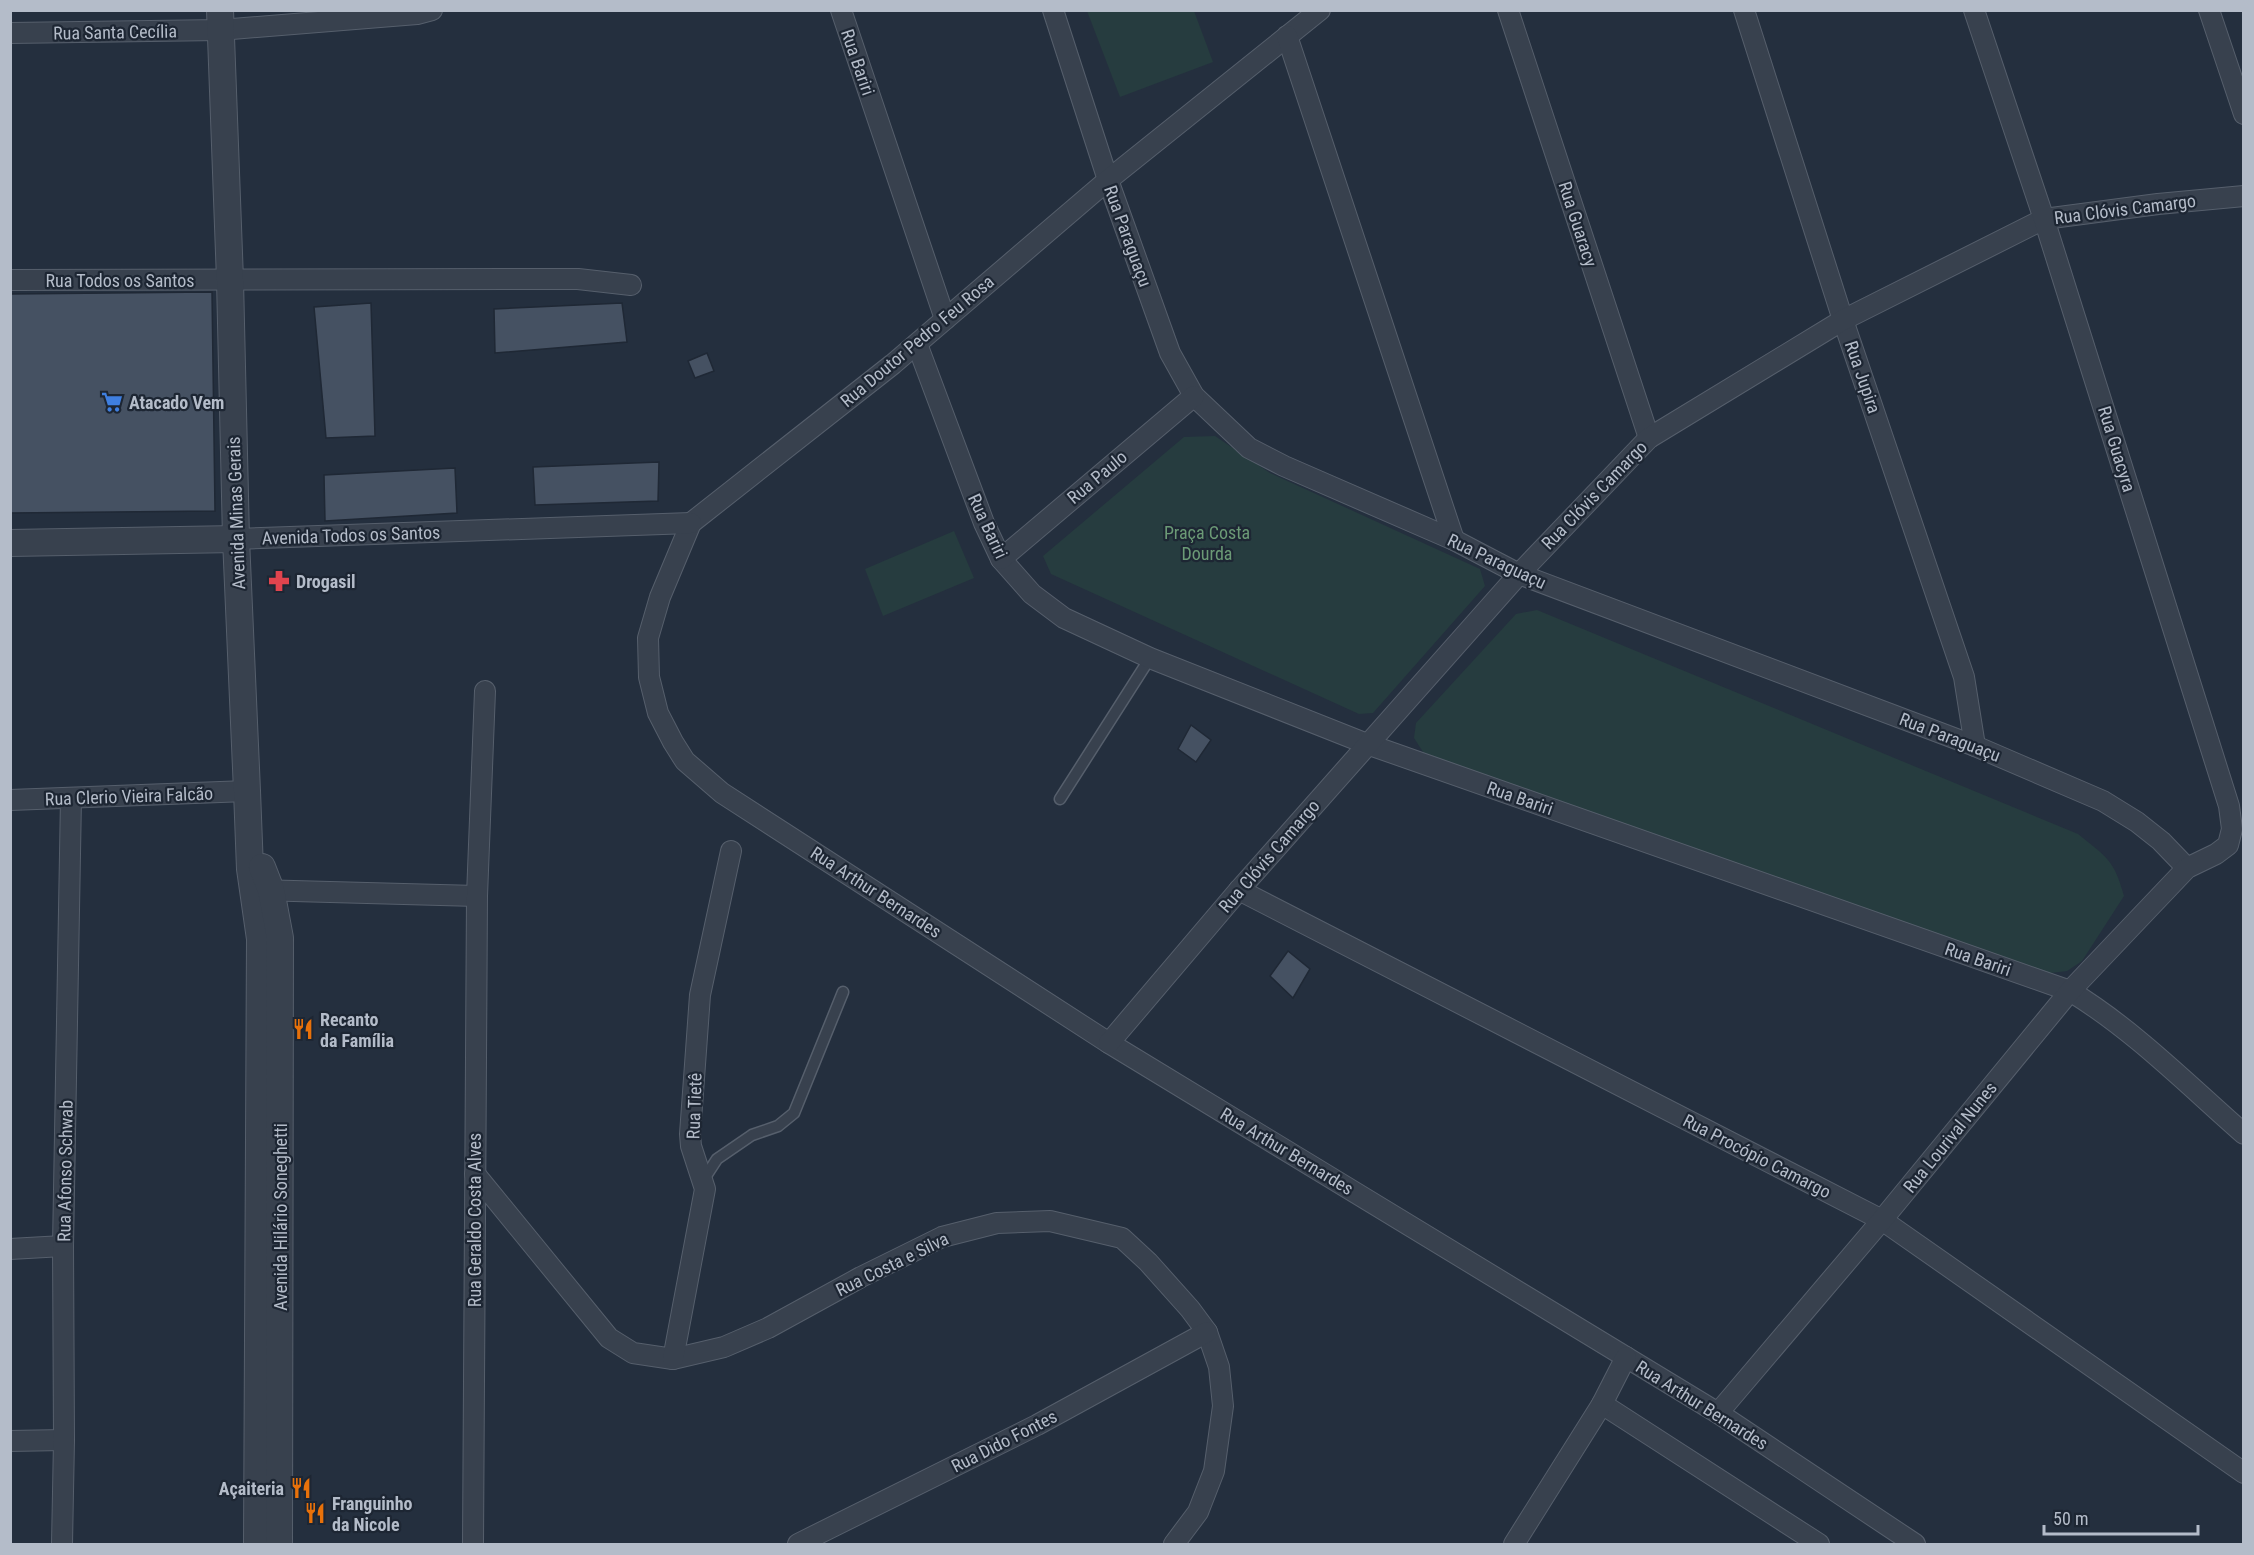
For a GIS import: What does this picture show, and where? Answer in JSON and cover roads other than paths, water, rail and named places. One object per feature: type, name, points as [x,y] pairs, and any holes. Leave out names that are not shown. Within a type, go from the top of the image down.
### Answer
[{"type":"street","name":"Rua Santa Cecília","points":[[10,33],[220,20],[417,14],[432,10]]},
{"type":"street","name":"Rua Bariri","points":[[841,10],[945,319]]},
{"type":"street","name":"Rua Paraguaçu","points":[[1053,10],[1108,180],[1170,353],[1194,396],[1249,448],[1284,466],[1454,540],[1519,574],[1975,746],[2103,801],[2137,822],[2161,841],[2187,868]]},
{"type":"street","name":"Rua Doutor Pedro Feu Rosa","points":[[673,742],[658,713],[649,677],[648,638],[660,597],[691,523],[917,344],[1108,180],[1320,10]]},
{"type":"street","name":"Rua Guaracy","points":[[1508,10],[1649,438]]},
{"type":"street","name":"Rua Jupira","points":[[1744,10],[1843,320],[1964,677],[1975,746]]},
{"type":"street","name":"Rua Guacyra","points":[[1974,10],[2044,219],[2229,806],[2236,848],[2216,854],[2187,868]]},
{"type":"street","points":[[2209,10],[2244,114]]},
{"type":"street","name":"Avenida Minas Gerais","points":[[220,20],[230,280],[236,539],[250,869],[262,890]]},
{"type":"street","points":[[1287,36],[1454,540]]},
{"type":"street","name":"Rua Clóvis Camargo","points":[[1109,1042],[1367,744],[1519,574],[1649,438],[1843,320],[2044,219],[2157,204],[2244,196]]},
{"type":"street","name":"Rua Todos os Santos","points":[[10,280],[578,279],[631,285]]},
{"type":"street","name":"Rua Bariri","points":[[917,344],[984,523],[1001,559],[1032,594],[1064,618],[1150,658],[1367,744],[2070,992],[2122,1027],[2244,1134]]},
{"type":"street","name":"Rua Paulo","points":[[1001,559],[1194,396]]},
{"type":"street","name":"Avenida Todos os Santos","points":[[10,543],[236,539],[691,523]]},
{"type":"street","name":"Rua Geraldo Costa Alves","points":[[473,1545],[477,896],[484,691]]},
{"type":"street","name":"Rua Arthur Bernardes","points":[[673,742],[685,761],[722,793],[1109,1042],[1718,1413],[1915,1545]]},
{"type":"street","name":"Rua Clerio Vieira Falcão","points":[[10,800],[247,791]]},
{"type":"street","name":"Rua Afonso Schwab","points":[[62,1545],[63,1246],[71,798]]},
{"type":"street","name":"Rua Tietê","points":[[674,1359],[705,1189],[704,1179],[691,1146],[690,1134],[700,995],[730,851]]},
{"type":"street","name":"Rua Lourival Nunes","points":[[1718,1413],[1882,1220],[2070,992],[2187,868]]},
{"type":"street","points":[[262,890],[477,896]]},
{"type":"street","name":"Avenida Hilário Soneghetti","points":[[257,1545],[268,1508],[280,938],[262,890]]},
{"type":"street","name":"Rua Procópio Camargo","points":[[1239,890],[1882,1220],[2244,1473]]},
{"type":"street","name":"Rua Costa e Silva","points":[[475,1174],[609,1338],[633,1353],[674,1359],[724,1347],[768,1328],[861,1276],[942,1237],[997,1223],[1050,1221],[1122,1238],[1148,1262],[1190,1309],[1207,1332],[1219,1367],[1223,1406],[1214,1471],[1198,1512],[1174,1545]]},
{"type":"street","points":[[10,1249],[63,1246]]},
{"type":"street","name":"Rua Dido Fontes","points":[[798,1545],[1037,1425],[1207,1332]]},
{"type":"street","points":[[1514,1545],[1602,1404],[1626,1357]]},
{"type":"street","points":[[1602,1404],[1819,1545]]},
{"type":"street","points":[[10,1441],[64,1440]]},
{"type":"street","name":"Avenida Hilário Soneghetti","points":[[268,1508],[279,1545]]},
{"type":"lane","points":[[1060,799],[1150,658]]},
{"type":"lane","points":[[704,1179],[717,1159],[752,1135],[778,1126],[794,1113],[843,992]]},
{"type":"place","name":"Atacado Vem","points":[[112,402]]},
{"type":"place","name":"Drogasil","points":[[279,581]]},
{"type":"place","name":"Recanto da Família","points":[[303,1029]]},
{"type":"place","name":"Açaiteria","points":[[301,1488]]},
{"type":"place","name":"Franguinho da Nicole","points":[[315,1513]]},
{"type":"park label","name":"Praça Costa Dourda","points":[[1207,542]]}]
